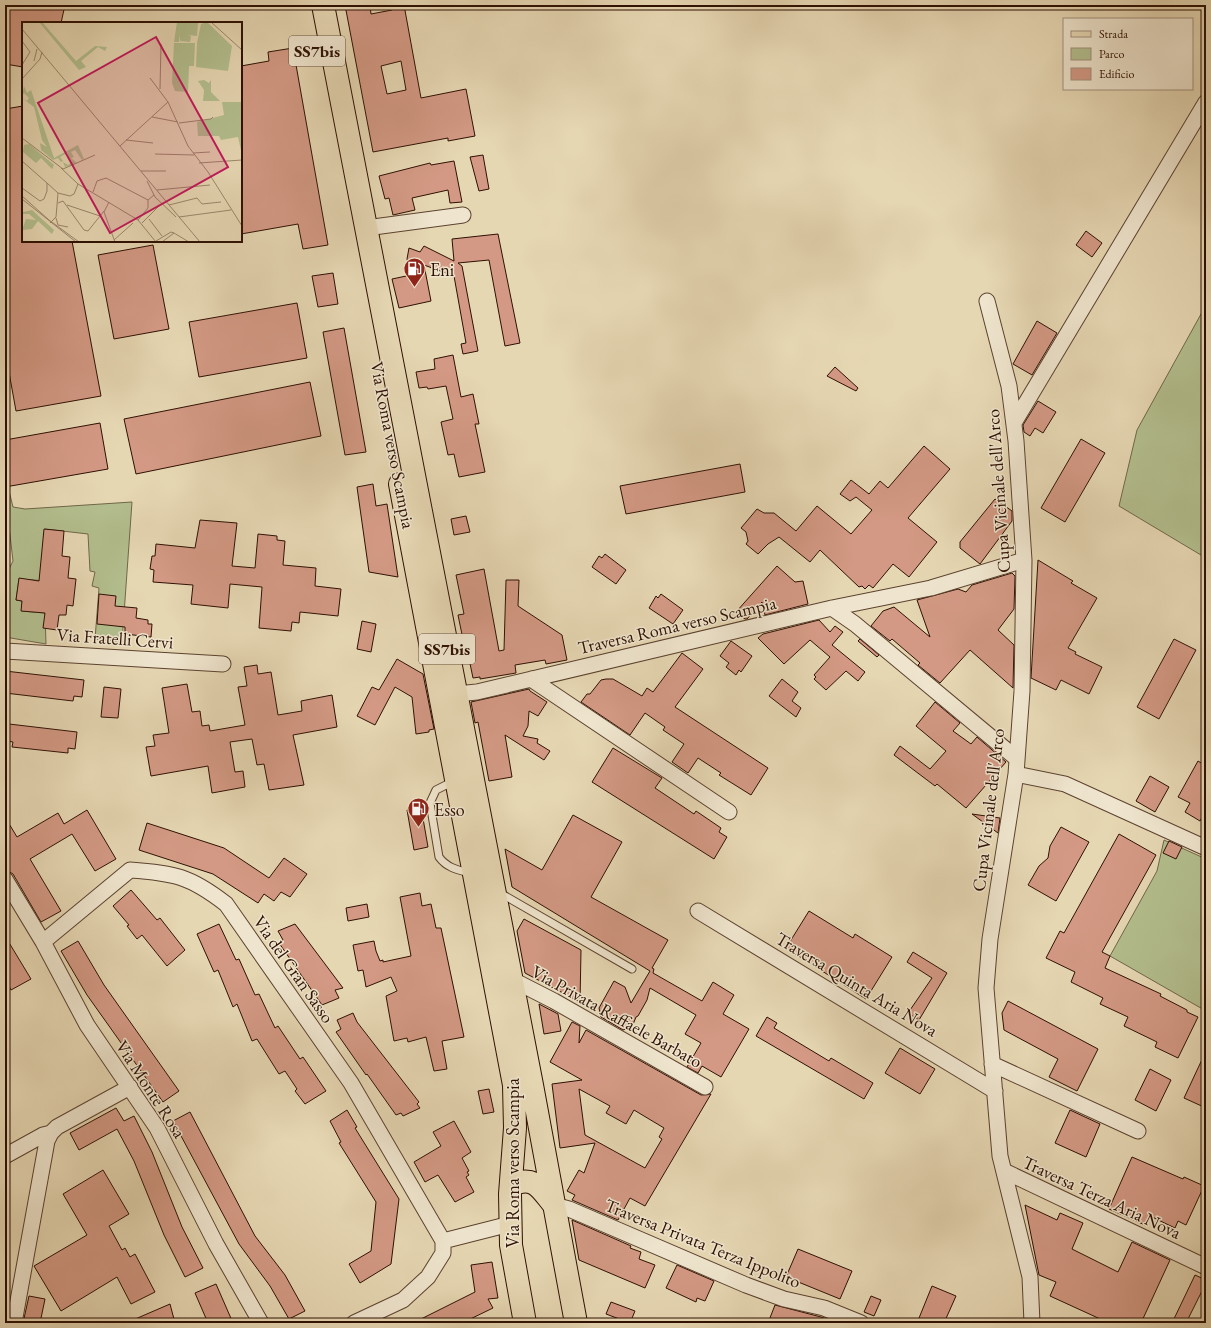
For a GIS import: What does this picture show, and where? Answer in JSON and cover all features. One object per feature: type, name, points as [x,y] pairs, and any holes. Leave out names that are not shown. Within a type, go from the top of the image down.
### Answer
[{"type":"main road","name":"Via Roma verso Scampia","points":[[309,5],[359,230],[456,694],[483,885],[514,1085],[515,1128],[511,1185],[511,1245],[525,1323]]},
{"type":"main road","name":"Via Roma verso Scampia","points":[[323,5],[359,230],[456,780],[483,885],[511,979],[576,1323]]},
{"type":"main road","points":[[511,1185],[521,1181],[530,1181],[539,1185],[554,1205]]},
{"type":"street","points":[[1014,423],[1206,102]]},
{"type":"street","points":[[359,230],[463,215]]},
{"type":"street","name":"Cupa Vicinale dell'Arco","points":[[987,301],[1009,386],[1014,423],[1024,560],[1022,691],[1016,774],[990,939],[986,981],[1000,1156],[1030,1277],[1032,1323]]},
{"type":"street","name":"Traversa Roma verso Scampia","points":[[456,694],[477,692],[832,608],[931,588],[1024,560]]},
{"type":"street","points":[[832,608],[855,624],[1016,758]]},
{"type":"street","name":"Via Fratelli Cervi","points":[[5,650],[223,664]]},
{"type":"street","points":[[531,679],[729,812]]},
{"type":"street","points":[[1016,774],[1065,784],[1206,848]]},
{"type":"street","name":"Via del Gran Sasso","points":[[43,942],[130,870],[183,877],[205,888],[226,904],[351,1083],[443,1241]]},
{"type":"street","name":"Via Monte Rosa","points":[[5,879],[43,942],[87,1025],[157,1128],[216,1244],[261,1323]]},
{"type":"street","name":"Traversa Quinta Aria Nova","points":[[698,911],[995,1091]]},
{"type":"street","name":"Via Privata Raffaele Barbato","points":[[511,979],[554,1001],[705,1086]]},
{"type":"street","points":[[992,1064],[1138,1131]]},
{"type":"street","points":[[14,1323],[47,1140],[57,1127],[130,1087]]},
{"type":"street","points":[[5,1156],[51,1133]]},
{"type":"street","name":"Traversa Terza Aria Nova","points":[[1004,1171],[1206,1267]]},
{"type":"street","name":"Traversa Privata Terza Ippolito","points":[[554,1205],[570,1209],[746,1285],[784,1299],[824,1308],[860,1323]]},
{"type":"street","points":[[354,1323],[403,1300],[428,1277],[443,1253],[443,1241],[502,1226],[511,1226]]},
{"type":"lane","points":[[456,780],[436,790],[430,803],[439,857],[444,864],[632,969]]},
{"type":"green space","points":[[1206,305],[1206,558],[1119,506],[1137,430]]},
{"type":"green space","points":[[5,487],[8,487],[13,507],[25,509],[132,502],[122,642],[95,639],[99,588],[92,586],[95,572],[90,571],[88,534],[45,529],[48,581],[19,579],[16,600],[22,601],[22,611],[45,613],[46,644],[5,637],[5,616],[8,616],[5,577],[13,561],[8,518],[5,518]]},
{"type":"green space","points":[[1164,840],[1206,859],[1206,1011],[1110,956],[1157,871]]},
{"type":"building","points":[[5,5],[65,5],[61,22],[22,22],[22,67],[5,64]]},
{"type":"building","points":[[345,5],[370,5],[371,14],[392,10],[391,5],[404,5],[421,98],[466,89],[475,136],[448,141],[448,138],[373,152]],"holes":[[[401,61],[406,90],[387,94],[381,66]]]},
{"type":"building","points":[[293,48],[328,245],[303,249],[298,224],[242,234],[242,66],[269,61],[268,52]]},
{"type":"building","points":[[22,106],[22,242],[72,242],[101,396],[16,411],[5,350],[5,109]]},
{"type":"building","points":[[483,155],[489,189],[479,191],[470,157]]},
{"type":"building","points":[[454,161],[462,202],[450,203],[448,190],[412,198],[415,210],[393,215],[389,198],[385,199],[379,176],[430,163],[431,165]]},
{"type":"building","points":[[1086,231],[1102,243],[1092,257],[1076,245]]},
{"type":"building","points":[[498,234],[520,343],[505,346],[489,260],[458,263],[462,266],[478,351],[463,354],[461,344],[466,343],[454,276],[424,265],[431,301],[399,308],[392,279],[411,275],[407,259],[409,248],[420,252],[424,246],[454,261],[452,239]]},
{"type":"building","points":[[153,245],[169,329],[114,339],[98,255]]},
{"type":"building","points":[[333,273],[338,304],[318,307],[312,276]]},
{"type":"building","points":[[297,303],[307,358],[199,377],[189,322]]},
{"type":"building","points":[[1037,321],[1057,333],[1032,375],[1013,364]]},
{"type":"building","points":[[344,328],[366,452],[345,455],[323,332]]},
{"type":"building","points":[[453,355],[461,397],[473,394],[479,424],[475,424],[485,472],[459,477],[454,454],[448,455],[441,422],[453,419],[446,386],[428,389],[427,387],[419,388],[416,372],[435,369],[434,359]]},
{"type":"building","points":[[835,367],[858,388],[856,391],[827,376]]},
{"type":"building","points":[[310,382],[321,436],[136,474],[124,419]]},
{"type":"building","points":[[1038,401],[1056,412],[1043,433],[1035,428],[1030,436],[1024,432],[1023,425]]},
{"type":"building","points":[[100,423],[108,469],[5,487],[5,440]]},
{"type":"building","points":[[1081,439],[1105,453],[1065,522],[1041,508]]},
{"type":"building","points":[[924,446],[950,469],[908,518],[937,542],[909,577],[893,564],[873,588],[869,585],[865,589],[862,586],[859,587],[820,550],[810,562],[779,537],[768,544],[758,554],[746,544],[748,541],[746,532],[741,528],[757,509],[764,513],[774,513],[796,531],[817,506],[851,534],[872,510],[856,497],[850,501],[840,494],[851,480],[869,494],[880,481],[888,488]]},
{"type":"building","points":[[740,464],[745,492],[626,514],[620,486]]},
{"type":"building","points":[[373,484],[376,506],[387,504],[398,577],[369,572],[357,487]]},
{"type":"building","points":[[995,499],[1012,511],[1012,521],[980,564],[960,548],[960,542]]},
{"type":"building","points":[[466,516],[470,532],[454,535],[451,519]]},
{"type":"building","points":[[200,520],[237,523],[232,566],[255,568],[258,534],[277,536],[277,540],[285,541],[283,565],[316,568],[315,586],[341,589],[338,616],[300,612],[299,623],[292,622],[291,631],[259,628],[262,587],[230,584],[228,608],[191,604],[193,585],[153,582],[154,570],[150,569],[152,556],[155,556],[156,544],[195,548]]},
{"type":"building","points":[[44,529],[64,531],[62,556],[70,557],[68,578],[76,579],[73,606],[67,605],[66,615],[59,615],[57,630],[43,628],[45,613],[21,611],[22,601],[16,600],[19,578],[39,581]]},
{"type":"building","points":[[605,554],[626,570],[616,584],[592,567],[599,556],[602,558]]},
{"type":"building","points":[[1038,560],[1073,581],[1071,583],[1097,598],[1068,648],[1076,652],[1075,654],[1102,667],[1089,694],[1061,680],[1056,690],[1031,678]]},
{"type":"building","points":[[777,566],[795,582],[803,581],[808,604],[765,615],[762,602],[747,619],[745,619],[736,612]]},
{"type":"building","points":[[484,569],[499,651],[504,650],[506,580],[519,580],[518,606],[562,635],[567,660],[546,664],[545,660],[515,665],[516,673],[480,679],[480,677],[473,678],[468,654],[466,654],[458,615],[464,614],[456,575]]},
{"type":"building","points":[[1012,573],[1015,576],[1014,609],[998,630],[1014,645],[1013,688],[970,650],[940,683],[918,665],[920,663],[892,639],[890,641],[871,626],[883,611],[894,607],[930,637],[917,600],[958,589],[966,592],[972,585]]},
{"type":"building","points":[[99,594],[116,596],[115,606],[137,608],[136,618],[148,620],[148,624],[152,624],[151,637],[125,634],[125,627],[97,624]]},
{"type":"building","points":[[661,594],[683,610],[673,624],[649,608],[656,596],[658,598]]},
{"type":"building","points":[[819,620],[830,632],[835,626],[843,632],[832,645],[865,672],[858,681],[846,671],[826,690],[814,679],[816,677],[814,675],[830,657],[810,640],[784,664],[758,638],[763,634]]},
{"type":"building","points":[[362,621],[376,624],[371,652],[357,649]]},
{"type":"building","points":[[860,639],[879,655],[877,657],[858,641]]},
{"type":"building","points":[[1174,639],[1196,650],[1159,719],[1137,707]]},
{"type":"building","points":[[731,641],[752,656],[741,672],[739,670],[736,675],[726,667],[729,663],[720,656]]},
{"type":"building","points":[[682,653],[703,669],[675,707],[768,768],[751,795],[719,775],[721,773],[698,758],[688,773],[672,762],[684,744],[663,730],[665,727],[645,713],[630,735],[581,702],[587,694],[590,694],[601,680],[606,679],[613,679],[642,696],[647,688],[653,692]]},
{"type":"building","points":[[397,659],[423,674],[434,729],[429,730],[429,732],[416,734],[412,697],[395,687],[375,725],[357,716],[372,687],[379,690]]},
{"type":"building","points":[[257,665],[258,674],[271,672],[278,715],[302,711],[301,701],[332,695],[337,727],[293,735],[304,785],[269,790],[264,764],[257,765],[252,739],[230,742],[235,772],[243,771],[245,787],[212,793],[208,766],[151,776],[146,747],[155,746],[153,735],[169,733],[162,688],[187,684],[192,712],[200,711],[202,726],[209,725],[210,731],[245,725],[238,687],[247,686],[244,667]]},
{"type":"building","points":[[5,671],[84,680],[82,697],[74,696],[73,701],[5,693]]},
{"type":"building","points":[[782,679],[798,692],[792,701],[801,708],[796,717],[769,696]]},
{"type":"building","points":[[104,687],[121,689],[118,718],[101,717]]},
{"type":"building","points":[[529,689],[547,702],[538,716],[529,711],[528,726],[523,736],[538,739],[537,743],[550,751],[544,760],[505,735],[512,777],[489,781],[478,722],[475,723],[471,702]]},
{"type":"building","points":[[935,702],[960,723],[953,731],[971,744],[977,737],[1006,762],[966,808],[937,784],[935,786],[894,755],[900,746],[930,769],[946,751],[916,726]]},
{"type":"building","points":[[9,724],[77,732],[75,749],[68,748],[68,753],[12,747],[13,742],[7,741]]},
{"type":"building","points":[[613,748],[662,778],[655,788],[694,814],[696,811],[721,828],[719,832],[727,837],[714,859],[592,782]]},
{"type":"building","points":[[1198,761],[1206,766],[1206,810],[1200,821],[1185,812],[1190,803],[1178,797]]},
{"type":"building","points":[[1150,776],[1169,787],[1155,812],[1136,801]]},
{"type":"building","points":[[421,807],[428,847],[414,850],[407,810]]},
{"type":"building","points":[[87,810],[116,859],[95,871],[72,834],[30,859],[61,911],[41,922],[13,874],[5,869],[5,817],[17,837],[58,813],[64,824]]},
{"type":"building","points":[[972,814],[1000,818],[998,833]]},
{"type":"building","points":[[573,815],[622,842],[591,897],[668,940],[652,968],[654,969],[653,973],[702,1001],[713,982],[734,995],[723,1014],[749,1029],[721,1077],[702,1066],[698,1073],[687,1067],[701,1043],[685,1034],[696,1015],[650,988],[647,1000],[636,1017],[632,1027],[623,1030],[601,1017],[599,1008],[614,981],[625,987],[631,1003],[650,971],[512,887],[505,849],[542,870]]},
{"type":"building","points":[[147,823],[224,848],[269,878],[284,858],[307,874],[290,897],[281,892],[274,901],[264,894],[258,903],[213,874],[139,850]]},
{"type":"building","points":[[1061,827],[1089,842],[1056,901],[1028,885],[1039,866],[1048,858],[1050,846]]},
{"type":"building","points":[[1119,834],[1156,855],[1102,952],[1110,956],[1105,968],[1161,994],[1160,996],[1198,1017],[1178,1058],[1155,1047],[1157,1042],[1124,1026],[1128,1017],[1100,1004],[1103,998],[1071,982],[1075,972],[1046,958],[1060,931],[1064,933]]},
{"type":"building","points":[[1169,841],[1182,847],[1176,859],[1163,853]]},
{"type":"building","points":[[131,890],[157,920],[160,918],[185,950],[167,966],[142,935],[137,939],[127,926],[129,925],[113,906]]},
{"type":"building","points":[[420,893],[422,906],[431,904],[436,928],[441,928],[464,1037],[442,1041],[447,1069],[434,1071],[426,1037],[408,1042],[407,1038],[394,1041],[386,996],[397,991],[391,977],[366,987],[363,970],[358,971],[353,945],[374,941],[380,961],[383,960],[383,962],[411,956],[400,897]]},
{"type":"building","points":[[367,904],[369,917],[348,921],[346,908]]},
{"type":"building","points":[[809,911],[853,938],[855,934],[892,957],[866,999],[786,948]]},
{"type":"building","points":[[524,919],[581,950],[580,1002],[525,973],[517,931]]},
{"type":"building","points":[[219,924],[236,960],[239,959],[255,995],[259,994],[275,1028],[278,1026],[300,1059],[303,1057],[326,1091],[305,1104],[295,1091],[297,1089],[285,1071],[279,1074],[257,1039],[252,1041],[237,1004],[233,1007],[218,970],[214,972],[197,934]]},
{"type":"building","points":[[295,924],[343,988],[335,990],[339,998],[322,1005],[279,943],[283,940],[278,931]]},
{"type":"building","points":[[5,936],[31,979],[11,990],[5,979]]},
{"type":"building","points":[[78,941],[104,985],[179,1091],[163,1102],[87,995],[61,951]]},
{"type":"building","points":[[913,952],[947,973],[919,1020],[908,1013],[932,978],[907,962]]},
{"type":"building","points":[[1008,1001],[1098,1049],[1077,1091],[1049,1077],[1058,1059],[1004,1030],[1002,1013]]},
{"type":"building","points":[[539,1004],[558,1014],[561,1031],[544,1034]]},
{"type":"building","points":[[353,1013],[357,1022],[419,1102],[417,1104],[420,1108],[403,1116],[401,1113],[396,1115],[367,1074],[366,1075],[336,1032],[341,1029],[337,1020]]},
{"type":"building","points":[[767,1017],[777,1023],[774,1028],[829,1061],[831,1058],[873,1083],[864,1099],[756,1036]]},
{"type":"building","points":[[572,1022],[580,1026],[579,1043],[586,1030],[701,1095],[711,1094],[645,1206],[630,1198],[618,1220],[572,1200],[575,1195],[567,1191],[579,1170],[584,1173],[595,1143],[560,1148],[552,1084],[582,1080],[550,1062]],"holes":[[[579,1089],[610,1106],[606,1113],[626,1124],[634,1110],[664,1128],[659,1137],[662,1139],[645,1168],[585,1135]]]},
{"type":"building","points":[[900,1048],[935,1069],[920,1094],[885,1073]]},
{"type":"building","points":[[1206,1051],[1206,1108],[1184,1098]]},
{"type":"building","points":[[1150,1069],[1171,1080],[1156,1111],[1135,1100]]},
{"type":"building","points":[[489,1089],[494,1112],[483,1114],[478,1091]]},
{"type":"building","points":[[116,1108],[124,1121],[134,1116],[152,1152],[182,1227],[203,1268],[185,1277],[164,1235],[134,1161],[117,1129],[79,1150],[70,1133]]},
{"type":"building","points":[[347,1110],[357,1127],[355,1128],[399,1199],[391,1264],[360,1283],[349,1264],[371,1251],[376,1202],[339,1143],[341,1142],[330,1121]]},
{"type":"building","points":[[1070,1110],[1100,1124],[1086,1157],[1055,1143]]},
{"type":"building","points":[[190,1112],[255,1236],[285,1275],[305,1311],[289,1319],[270,1286],[239,1244],[173,1121]]},
{"type":"building","points":[[454,1121],[471,1152],[462,1158],[469,1171],[467,1172],[469,1175],[466,1177],[474,1192],[455,1202],[438,1175],[425,1182],[414,1162],[441,1146],[433,1132]]},
{"type":"building","points":[[1132,1157],[1183,1179],[1184,1177],[1204,1186],[1186,1225],[1178,1221],[1175,1228],[1150,1216],[1145,1225],[1109,1209]]},
{"type":"building","points":[[103,1170],[129,1214],[109,1226],[122,1250],[125,1248],[130,1257],[135,1254],[155,1292],[131,1304],[117,1277],[61,1311],[34,1266],[87,1235],[63,1194]]},
{"type":"building","points":[[1025,1205],[1057,1220],[1060,1213],[1083,1223],[1072,1249],[1118,1272],[1132,1242],[1170,1260],[1141,1323],[1109,1323],[1050,1296],[1056,1282],[1039,1275]]},
{"type":"building","points":[[572,1220],[631,1246],[630,1248],[641,1252],[639,1259],[655,1265],[645,1288],[579,1260]]},
{"type":"building","points":[[798,1249],[852,1271],[840,1299],[786,1277]]},
{"type":"building","points":[[492,1262],[498,1298],[488,1299],[493,1308],[462,1323],[413,1323],[475,1292],[471,1265]]},
{"type":"building","points":[[677,1265],[714,1281],[705,1301],[697,1298],[696,1302],[666,1288]]},
{"type":"building","points":[[1195,1275],[1206,1280],[1206,1283],[1186,1323],[1172,1323]]},
{"type":"building","points":[[216,1284],[233,1323],[208,1323],[195,1293]]},
{"type":"building","points":[[932,1286],[956,1296],[944,1323],[917,1323]]},
{"type":"building","points":[[29,1296],[45,1299],[40,1323],[23,1323]]},
{"type":"building","points":[[871,1296],[881,1300],[874,1316],[864,1312]]},
{"type":"building","points":[[611,1302],[635,1311],[630,1323],[606,1314]]},
{"type":"building","points":[[170,1304],[175,1323],[126,1323]]},
{"type":"building","points":[[775,1305],[821,1317],[837,1323],[768,1323]]},
{"type":"place","name":"Eni","points":[[415,288]]},
{"type":"place","name":"Esso","points":[[418,828]]}]
